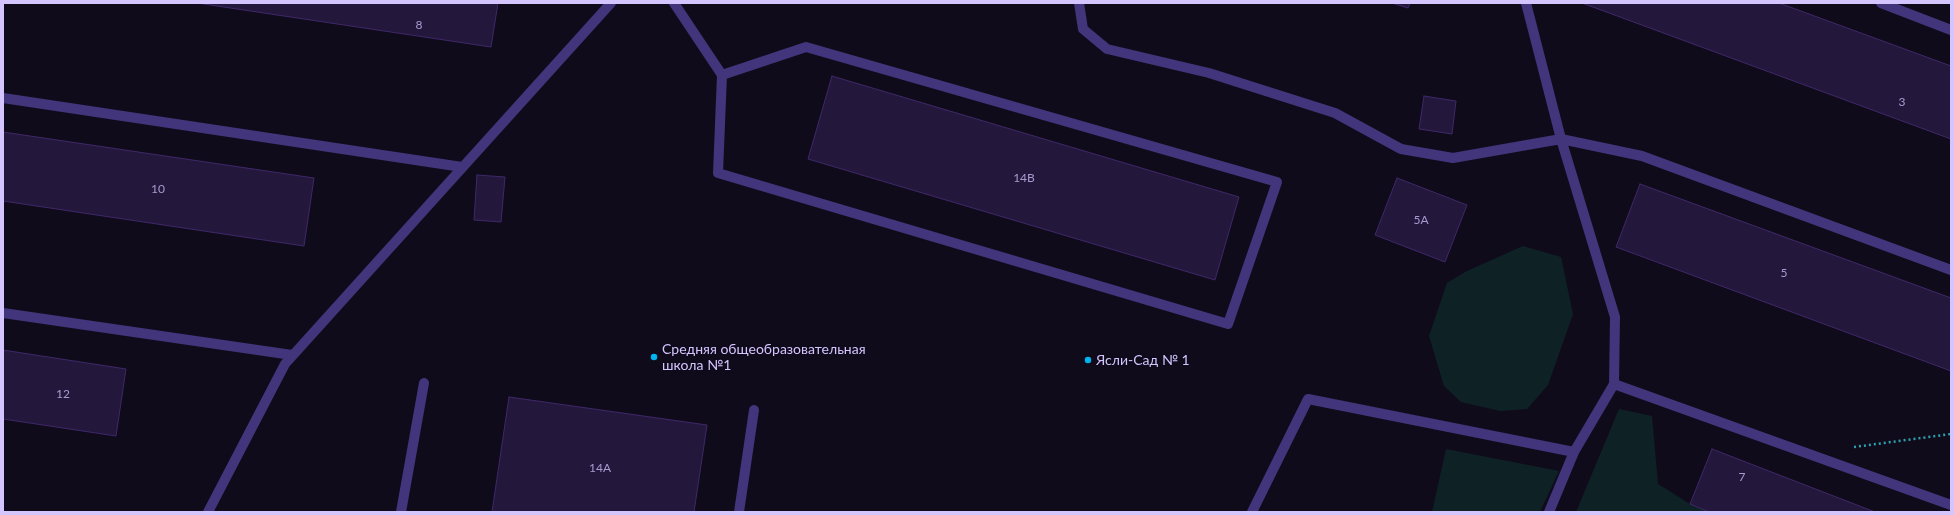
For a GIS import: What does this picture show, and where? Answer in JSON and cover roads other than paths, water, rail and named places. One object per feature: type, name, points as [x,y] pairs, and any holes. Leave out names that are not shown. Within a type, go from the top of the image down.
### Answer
[{"type":"lane","points":[[208,512],[285,364],[292,355],[611,3]]},
{"type":"lane","points":[[674,3],[722,75],[718,173],[1228,324],[1277,182],[806,47],[722,75]]},
{"type":"lane","points":[[1079,3],[1083,29],[1107,48],[1209,73],[1335,113],[1401,149],[1453,158],[1561,139],[1642,156],[1951,270]]},
{"type":"lane","points":[[1526,3],[1561,139],[1615,317],[1614,384],[1574,452],[1549,512]]},
{"type":"lane","points":[[1880,3],[1951,30]]},
{"type":"lane","points":[[3,98],[462,167]]},
{"type":"lane","points":[[3,314],[292,355]]},
{"type":"lane","points":[[401,512],[424,383]]},
{"type":"lane","points":[[1614,384],[1951,505]]},
{"type":"lane","points":[[1252,512],[1308,399],[1574,452]]},
{"type":"lane","points":[[739,512],[754,410]]},
{"type":"place","name":"Средняя общеобразовательная школа №1","points":[[654,357]]},
{"type":"place","name":"Ясли-Сад № 1","points":[[1088,360]]}]
